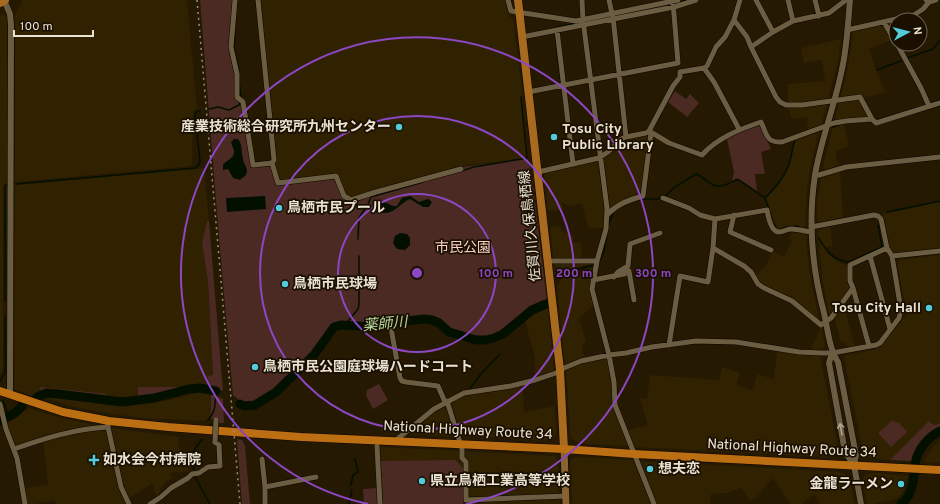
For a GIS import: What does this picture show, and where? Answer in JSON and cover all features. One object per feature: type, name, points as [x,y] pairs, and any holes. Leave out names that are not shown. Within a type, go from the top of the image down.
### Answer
[{"type":"highway","name":"National Highway Route 34","points":[[0,391],[63,412],[108,424],[233,433],[564,449],[940,470]]},
{"type":"main road","name":"佐賀川久保鳥栖線","points":[[518,0],[560,370],[564,449]]},
{"type":"main road","points":[[564,449],[566,504]]},
{"type":"street","points":[[235,0],[231,47],[237,74],[237,97],[243,102],[253,165],[272,163]]},
{"type":"street","points":[[258,0],[274,160],[272,163],[278,183],[336,176],[344,196],[351,200],[461,169]]},
{"type":"street","points":[[508,0],[511,12],[583,22]]},
{"type":"street","points":[[582,0],[583,22],[607,215],[606,229],[597,261],[592,289],[609,355],[614,382],[615,405],[654,504]]},
{"type":"street","points":[[609,0],[613,16],[626,137]]},
{"type":"street","points":[[648,0],[649,9]]},
{"type":"street","points":[[522,37],[557,30],[583,22],[696,0]]},
{"type":"street","points":[[680,72],[704,68],[707,66],[716,47],[725,37],[734,20],[740,0]]},
{"type":"street","points":[[756,0],[773,32]]},
{"type":"street","points":[[788,0],[793,21]]},
{"type":"street","points":[[816,0],[819,16]]},
{"type":"street","points":[[751,47],[793,21],[829,13],[846,0]]},
{"type":"street","points":[[850,0],[842,70],[826,126],[815,175],[811,229],[814,266],[832,353],[838,362],[840,369],[856,455],[854,465],[861,504]]},
{"type":"street","points":[[847,30],[914,15],[923,9],[928,1],[936,0]]},
{"type":"street","points":[[3,1],[10,14],[11,25],[10,395]]},
{"type":"street","points":[[607,215],[620,204],[644,196],[650,132],[673,86],[680,77],[675,3]]},
{"type":"street","points":[[734,20],[747,37],[780,102],[786,105],[802,105],[860,97],[872,119],[876,123],[940,103]]},
{"type":"street","points":[[884,22],[888,29]]},
{"type":"street","points":[[557,30],[573,164]]},
{"type":"street","points":[[901,52],[918,82],[929,106]]},
{"type":"street","points":[[528,92],[678,63]]},
{"type":"street","points":[[704,68],[714,82],[739,130]]},
{"type":"street","points":[[650,132],[669,143],[702,155],[714,144],[739,130],[761,122],[768,139],[772,142],[782,142],[826,126],[846,121],[872,119]]},
{"type":"street","points":[[538,172],[600,158],[626,137],[650,132]]},
{"type":"street","points":[[815,175],[820,175],[846,167],[940,157]]},
{"type":"street","points":[[395,441],[422,420],[429,412],[464,393],[511,386],[535,380],[556,373],[581,361],[696,341],[736,342],[799,352],[832,353],[880,343],[899,318],[901,310],[892,256],[887,248],[881,219],[878,216],[874,215],[811,229],[789,229],[776,232],[772,228],[767,210],[715,219],[700,215],[689,208],[662,198]]},
{"type":"street","points":[[734,215],[730,232],[771,250]]},
{"type":"street","points":[[669,345],[680,276],[708,282],[713,248],[715,219]]},
{"type":"street","points":[[614,277],[618,272],[628,266],[630,244],[660,234]]},
{"type":"street","points":[[713,248],[751,272],[758,284],[792,301],[821,325],[831,318],[854,288]]},
{"type":"street","points":[[869,346],[854,288],[850,281],[850,265],[887,248]]},
{"type":"street","points":[[892,256],[940,251]]},
{"type":"street","points":[[870,256],[890,330]]},
{"type":"street","points":[[548,261],[597,261]]},
{"type":"street","points":[[593,280],[614,277],[629,272],[634,300]]},
{"type":"street","points":[[391,328],[400,378],[406,382],[438,386],[446,402],[462,449],[462,458],[466,462],[466,500],[566,496]]},
{"type":"street","points":[[832,353],[828,363],[845,452],[854,465]]},
{"type":"street","points":[[0,408],[4,429],[17,458],[25,504]]},
{"type":"street","points":[[150,504],[192,474],[208,467],[220,466],[219,445],[215,442],[216,420]]},
{"type":"street","points":[[14,449],[65,433],[108,424],[121,487],[129,504]]},
{"type":"street","points":[[377,446],[380,504]]},
{"type":"street","points":[[262,459],[265,504]]},
{"type":"street","points":[[265,487],[316,477]]},
{"type":"shaded area","points":[[23,0],[187,0],[197,109],[193,111],[192,166],[15,182],[15,13]]},
{"type":"shaded area","name":"産業技術総合研究所九州センター","points":[[260,0],[506,0],[510,18],[513,18],[521,80],[528,158],[461,166],[350,197],[346,196],[337,173],[280,181],[274,163]]},
{"type":"shaded area","points":[[2,14],[7,16],[8,183],[4,184],[3,187],[3,368],[0,375],[0,16]]},
{"type":"shaded area","points":[[883,24],[888,33],[888,42],[869,49],[876,70],[886,92],[859,99],[871,122],[844,124],[849,146],[837,150],[835,155],[839,165],[825,170],[823,167],[848,67],[853,30]]},
{"type":"shaded area","points":[[841,39],[838,61],[821,127],[808,131],[807,117],[792,119],[788,108],[788,84],[825,81],[822,60],[804,63],[801,48]]},
{"type":"shaded area","points":[[819,132],[807,189],[805,227],[788,226],[779,229],[777,228],[766,199],[779,184],[789,166],[796,140]]},
{"type":"shaded area","points":[[649,135],[641,194],[616,204],[608,210],[602,159],[610,155],[625,139]]},
{"type":"shaded area","points":[[234,139],[238,139],[241,144],[247,171],[246,175],[240,180],[233,178],[228,169],[223,170],[223,165],[234,154],[231,142]]},
{"type":"shaded area","points":[[599,161],[605,211],[604,228],[588,228],[582,203],[568,206],[562,202],[562,210],[548,211],[544,173]]},
{"type":"shaded area","points":[[204,168],[209,221],[207,221],[202,243],[208,281],[213,376],[207,376],[210,387],[202,385],[187,387],[157,395],[114,399],[58,391],[41,391],[33,396],[14,389],[15,185]]},
{"type":"shaded area","points":[[840,171],[843,217],[820,222],[817,219],[817,202],[821,178]]},
{"type":"shaded area","points":[[265,196],[266,209],[227,212],[226,198]]},
{"type":"shaded area","points":[[410,196],[419,202],[428,199],[432,202],[429,207],[423,207],[410,199],[388,213],[377,212],[376,206],[380,202],[397,206],[402,198]]},
{"type":"shaded area","points":[[940,202],[940,248],[894,253],[891,251],[883,214]]},
{"type":"shaded area","points":[[560,226],[561,230],[574,237],[571,243],[581,243],[582,260],[554,260],[550,228]]},
{"type":"shaded area","points":[[830,227],[833,246],[826,247],[827,253],[840,263],[848,265],[851,287],[842,299],[855,347],[849,347],[840,340],[834,316],[829,314],[822,277],[818,232],[820,229]]},
{"type":"shaded area","points":[[793,230],[806,233],[809,270],[820,323],[806,310],[758,282],[756,276],[767,264],[772,251],[784,257],[792,241],[789,238]]},
{"type":"shaded area","points":[[400,233],[407,234],[410,238],[410,245],[405,250],[397,249],[393,243],[395,236]]},
{"type":"shaded area","points":[[940,255],[940,423],[934,425],[929,421],[890,460],[870,458],[865,454],[862,447],[844,358],[846,355],[873,350],[880,347],[907,314],[897,263],[900,260]]},
{"type":"shaded area","points":[[554,263],[592,264],[560,272],[556,277]]},
{"type":"shaded area","points":[[593,268],[594,305],[579,318],[586,342],[582,345],[585,359],[567,365],[565,364],[557,287],[563,276],[574,271]]},
{"type":"shaded area","points":[[548,308],[554,373],[535,378],[535,358],[525,321]]},
{"type":"shaded area","points":[[821,327],[825,346],[822,349],[810,351]]},
{"type":"shaded area","points":[[777,351],[820,355],[837,443],[837,450],[835,454],[825,457],[635,447],[628,430],[648,425],[640,398],[647,399],[650,375],[719,380],[722,367],[740,373],[737,383],[739,386],[753,390],[757,374],[774,379]]},
{"type":"shaded area","points":[[607,357],[612,382],[613,407],[628,446],[586,444],[575,441],[571,438],[570,434],[566,369],[581,363]]},
{"type":"shaded area","points":[[522,385],[524,412],[555,406],[556,434],[554,438],[549,441],[460,436],[458,424],[450,401],[464,394]]},
{"type":"shaded area","points":[[199,392],[211,394],[211,419],[203,421],[143,418],[111,414],[70,406],[46,398],[80,399],[107,405],[124,405],[165,401]]},
{"type":"shaded area","points":[[445,405],[448,407],[456,437],[409,434],[432,413]]},
{"type":"shaded area","points":[[29,408],[61,418],[101,426],[105,431],[111,428],[179,437],[179,449],[188,453],[187,457],[189,471],[171,473],[172,479],[165,482],[158,496],[155,493],[152,483],[128,499],[125,502],[126,504],[56,504],[54,500],[28,504],[24,488],[48,485],[43,441],[15,446],[6,423]]},
{"type":"shaded area","points":[[940,440],[940,463],[925,462],[929,452]]},
{"type":"shaded area","name":"県立鳥栖工業高等学校","points":[[379,447],[461,451],[464,463],[464,501],[560,498],[560,504],[381,504]]},
{"type":"shaded area","points":[[464,451],[555,456],[558,461],[559,495],[467,499]]},
{"type":"shaded area","points":[[574,457],[633,460],[651,504],[572,504],[570,461]]},
{"type":"shaded area","points":[[641,461],[839,472],[845,474],[849,479],[855,504],[820,504],[814,494],[801,504],[791,504],[773,478],[758,496],[750,501],[741,488],[727,493],[711,494],[710,504],[657,504],[641,465]]},
{"type":"shaded area","points":[[876,473],[908,476],[902,493],[897,498],[891,500],[867,504],[863,482],[864,477],[867,474]]},
{"type":"green space","name":"市民公園","points":[[200,0],[233,0],[229,48],[235,68],[236,98],[242,104],[252,167],[270,164],[276,185],[331,178],[336,179],[343,198],[352,204],[376,194],[463,170],[462,167],[528,159],[532,176],[547,302],[529,310],[497,333],[485,339],[477,339],[453,331],[439,319],[431,317],[378,325],[364,326],[339,324],[333,327],[311,355],[278,387],[254,403],[248,404],[240,401],[233,395]]},
{"type":"green space","points":[[675,91],[686,99],[690,94],[699,103],[687,117],[668,102]]},
{"type":"green space","points":[[760,124],[771,149],[761,152],[765,174],[755,174],[757,191],[739,179],[736,178],[732,181],[734,172],[727,139],[736,133]]},
{"type":"green space","points":[[207,221],[209,221],[223,391],[210,387],[207,376],[213,375],[208,281],[202,243]]},
{"type":"green space","points":[[379,384],[388,400],[373,409],[366,395],[367,390]]},
{"type":"green space","points":[[40,387],[107,394],[106,397],[58,391],[41,391]]},
{"type":"green space","points":[[138,387],[187,387],[157,395],[138,398]]},
{"type":"green space","points":[[211,394],[223,399],[224,423],[219,423],[219,418],[211,419]]},
{"type":"green space","points":[[893,420],[896,423],[898,422],[907,432],[891,447],[878,433]]},
{"type":"green space","points":[[929,421],[934,425],[940,423],[940,427],[923,441],[912,461],[890,460]]},
{"type":"green space","points":[[237,439],[242,440],[245,446],[250,504],[242,504]]},
{"type":"green space","name":"県立鳥栖工業高等学校","points":[[456,460],[463,469],[463,504],[383,504],[381,461]]},
{"type":"green space","points":[[377,488],[378,504],[364,504],[363,489]]},
{"type":"waterway","points":[[677,3],[687,0]]},
{"type":"waterway","points":[[654,8],[670,5]]},
{"type":"waterway","points":[[615,16],[646,10]]},
{"type":"waterway","points":[[586,22],[610,17]]},
{"type":"waterway","points":[[558,27],[576,23]]},
{"type":"waterway","points":[[555,33],[559,70]]},
{"type":"waterway","points":[[235,34],[234,47],[239,71]]},
{"type":"waterway","points":[[907,58],[933,49],[940,40]]},
{"type":"waterway","points":[[877,70],[903,60]]},
{"type":"waterway","points":[[559,84],[561,83],[560,77]]},
{"type":"waterway","points":[[239,81],[241,97]]},
{"type":"waterway","points":[[461,171],[474,167],[527,158],[521,97]]},
{"type":"waterway","points":[[931,103],[940,100]]},
{"type":"waterway","points":[[209,109],[218,107],[229,110],[239,105],[240,101]]},
{"type":"waterway","points":[[876,120],[926,105]]},
{"type":"waterway","points":[[16,184],[196,168],[200,161],[195,115],[196,112],[200,111]]},
{"type":"waterway","points":[[833,127],[840,124]]},
{"type":"waterway","points":[[765,198],[785,174],[790,161],[795,139]]},
{"type":"waterway","points":[[639,199],[658,199],[664,197],[675,187],[696,174],[709,183],[718,186],[739,180],[765,198],[769,209]]},
{"type":"waterway","points":[[358,239],[359,218],[371,197],[423,182]]},
{"type":"waterway","points":[[5,301],[5,187],[7,185]]},
{"type":"waterway","points":[[887,212],[940,201]]},
{"type":"waterway","points":[[623,206],[632,202]]},
{"type":"waterway","points":[[609,224],[613,213]]},
{"type":"waterway","points":[[774,224],[776,228]]},
{"type":"waterway","points":[[819,238],[824,247],[831,254],[839,260],[849,262],[882,247],[878,225]]},
{"type":"waterway","points":[[795,226],[799,227]]},
{"type":"waterway","points":[[781,229],[788,227]]},
{"type":"waterway","points":[[599,262],[604,252],[607,234]]},
{"type":"waterway","points":[[344,326],[358,309],[359,256]]},
{"type":"waterway","points":[[558,278],[561,273],[594,265]]},
{"type":"waterway","name":"薬師川","points":[[240,404],[244,406],[255,405],[276,392],[314,355],[334,327],[341,325],[372,327],[424,319],[439,323],[449,332],[476,340],[486,340],[503,334],[532,310],[546,304]]},
{"type":"waterway","points":[[0,381],[5,372],[5,316]]},
{"type":"waterway","points":[[469,390],[480,375],[500,354]]},
{"type":"waterway","name":"薬師川","points":[[37,397],[46,393],[123,402],[154,398],[189,389],[200,388],[216,391]]},
{"type":"waterway","points":[[208,420],[214,410],[216,391]]},
{"type":"waterway","points":[[3,400],[7,412],[7,418]]},
{"type":"waterway","name":"薬師川","points":[[0,421],[15,413],[22,406]]},
{"type":"waterway","points":[[408,434],[427,418]]},
{"type":"waterway","points":[[901,504],[906,500],[911,490],[919,451],[928,439],[940,431]]},
{"type":"waterway","points":[[194,471],[192,453],[202,439]]},
{"type":"waterway","points":[[351,485],[353,475],[358,472],[355,459]]},
{"type":"waterway","points":[[195,477],[210,504]]},
{"type":"waterway","points":[[349,504],[352,490]]},
{"type":"railway","points":[[197,0],[240,504]]},
{"type":"place","name":"産業技術総合研究所九州センター","points":[[399,127]]},
{"type":"place","name":"Tosu City Public Library","points":[[554,137]]},
{"type":"place","name":"鳥栖市民プール","points":[[279,208]]},
{"type":"place","name":"鳥栖市民球場","points":[[285,284]]},
{"type":"place","name":"Tosu City Hall","points":[[929,308]]},
{"type":"place","name":"鳥栖市民公園庭球場ハードコート","points":[[255,367]]},
{"type":"place","name":"如水会今村病院","points":[[94,460]]},
{"type":"place","name":"想夫恋","points":[[650,469]]},
{"type":"place","name":"県立鳥栖工業高等学校","points":[[422,481]]},
{"type":"place","name":"金龍ラーメン","points":[[901,484]]}]
